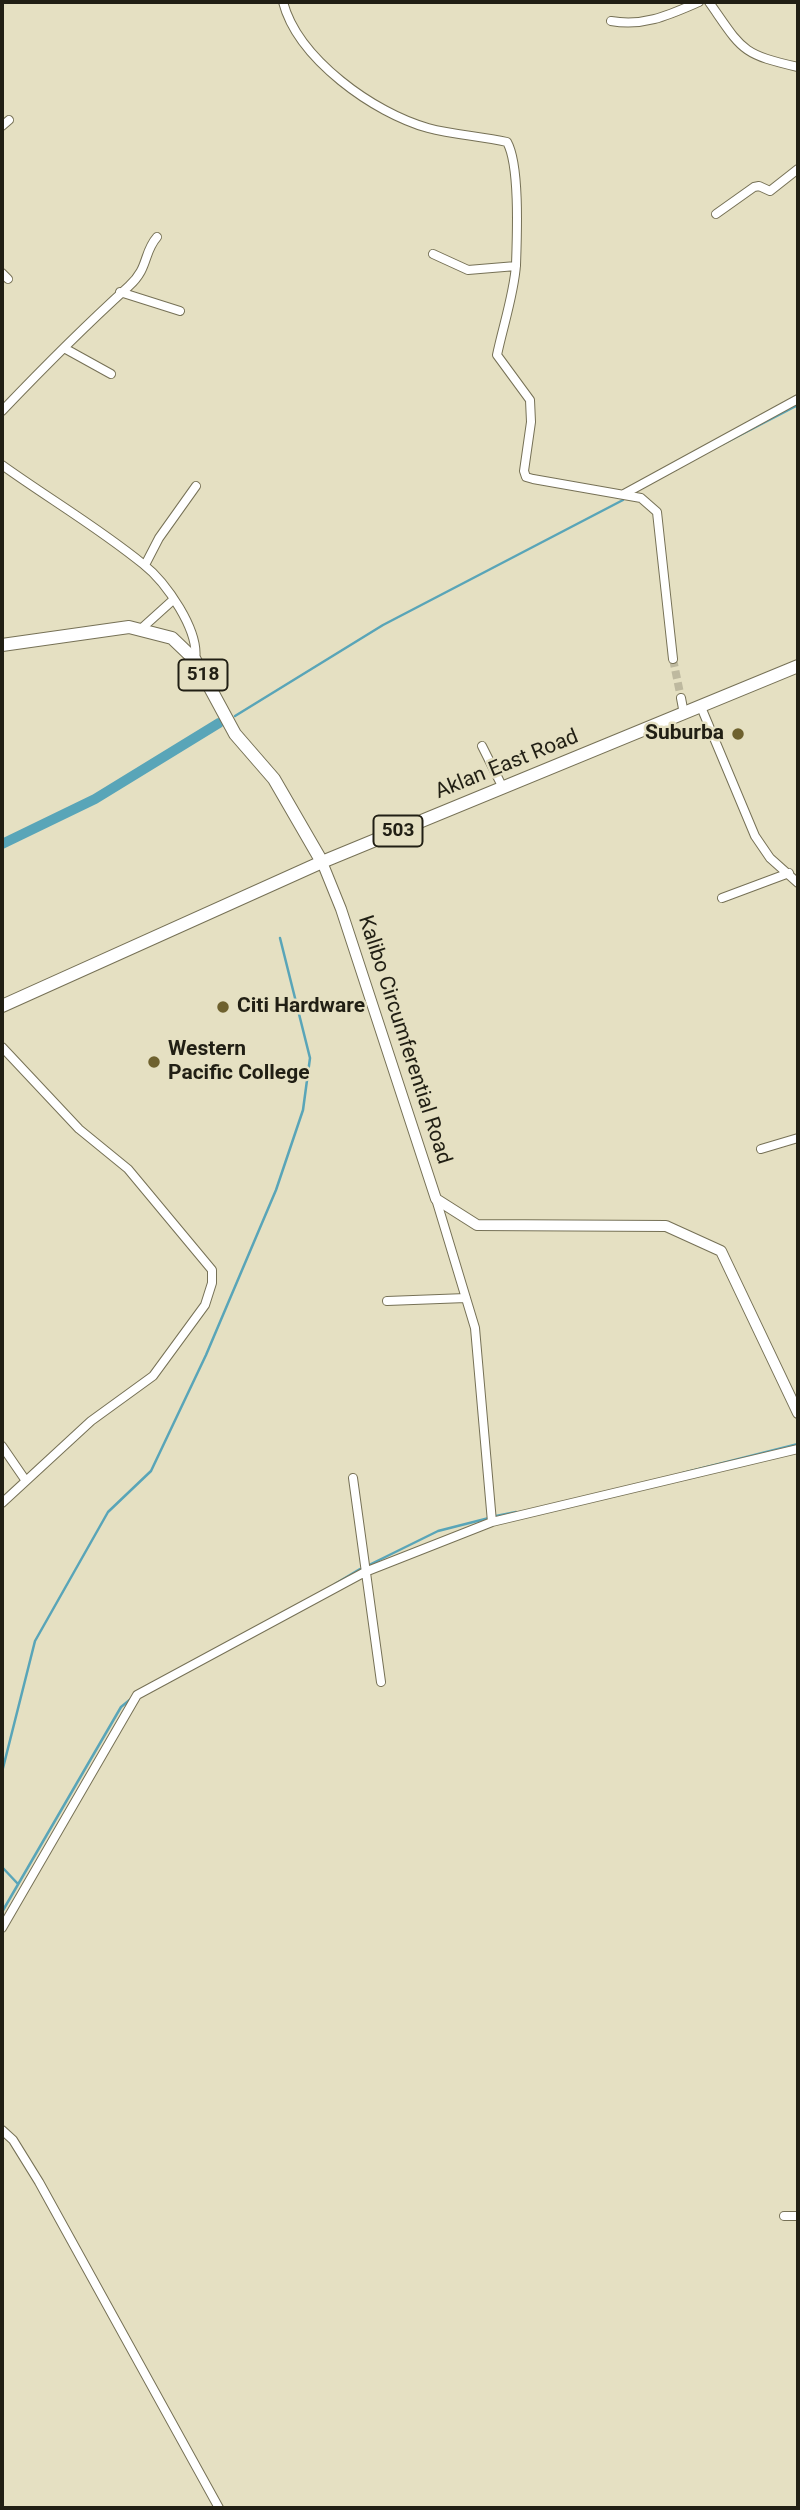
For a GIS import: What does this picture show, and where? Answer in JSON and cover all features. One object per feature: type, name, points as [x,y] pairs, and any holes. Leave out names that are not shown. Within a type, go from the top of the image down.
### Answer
[{"type":"main road","name":"Kalibo Circumferential Road","points":[[2,645],[105,629],[142,628],[172,638],[195,660],[235,734],[274,779],[323,863],[436,1199]]},
{"type":"main road","name":"Aklan East Road","points":[[2,1006],[502,786],[798,666]]},
{"type":"main road","points":[[436,1199],[477,1225],[666,1226],[721,1251],[798,1413]]},
{"type":"street","points":[[283,2],[297,31],[328,69],[356,93],[388,113],[428,128],[507,142],[513,152],[516,266],[497,355],[530,400],[526,477],[641,498],[657,512],[673,659]]},
{"type":"street","points":[[611,21],[630,24],[656,20],[699,2]]},
{"type":"street","points":[[709,2],[741,48],[759,57],[798,67]]},
{"type":"street","points":[[716,214],[754,187],[759,186],[770,191],[798,169]]},
{"type":"street","points":[[2,411],[148,263],[149,246],[157,237]]},
{"type":"street","points":[[433,254],[468,270],[516,266]]},
{"type":"street","points":[[120,292],[180,311]]},
{"type":"street","points":[[64,348],[111,374]]},
{"type":"street","points":[[624,494],[798,398]]},
{"type":"street","points":[[2,465],[145,565],[173,600],[196,642],[195,660]]},
{"type":"street","points":[[145,565],[159,538],[196,486]]},
{"type":"street","points":[[142,628],[173,600]]},
{"type":"street","points":[[681,698],[684,714]]},
{"type":"street","points":[[701,707],[755,836],[770,858],[798,883]]},
{"type":"street","points":[[482,747],[502,786]]},
{"type":"street","points":[[722,898],[789,873]]},
{"type":"street","points":[[2,1047],[79,1129],[128,1169],[212,1270],[212,1283],[205,1305],[153,1376],[91,1421],[2,1503]]},
{"type":"street","points":[[761,1149],[798,1138]]},
{"type":"street","points":[[436,1199],[475,1328],[492,1522]]},
{"type":"street","points":[[387,1301],[466,1298]]},
{"type":"street","points":[[2,1446],[26,1481]]},
{"type":"street","points":[[2,1928],[137,1695],[365,1572],[492,1522],[798,1449]]},
{"type":"street","points":[[353,1478],[381,1682]]},
{"type":"street","points":[[2,2130],[13,2140],[39,2182],[219,2508]]},
{"type":"street","points":[[784,2216],[798,2216]]},
{"type":"waterway","points":[[723,444],[798,405]]},
{"type":"waterway","points":[[235,716],[383,625],[623,500]]},
{"type":"waterway","points":[[2,844],[95,799],[219,723]]},
{"type":"waterway","points":[[2,1772],[35,1641],[108,1512],[151,1471],[206,1355],[276,1190],[303,1110],[310,1058],[280,938]]},
{"type":"waterway","points":[[683,1473],[798,1444]]},
{"type":"waterway","points":[[496,1516],[516,1512]]},
{"type":"waterway","points":[[367,1566],[438,1531],[489,1518]]},
{"type":"waterway","points":[[335,1584],[360,1569]]},
{"type":"waterway","points":[[2,1912],[121,1707],[132,1698]]},
{"type":"waterway","points":[[2,1867],[18,1884]]},
{"type":"tunnel","points":[[673,659],[681,698]]},
{"type":"place","name":"Suburba","points":[[738,734]]},
{"type":"place","name":"Citi Hardware","points":[[223,1007]]},
{"type":"place","name":"Western Pacific College","points":[[154,1062]]}]
